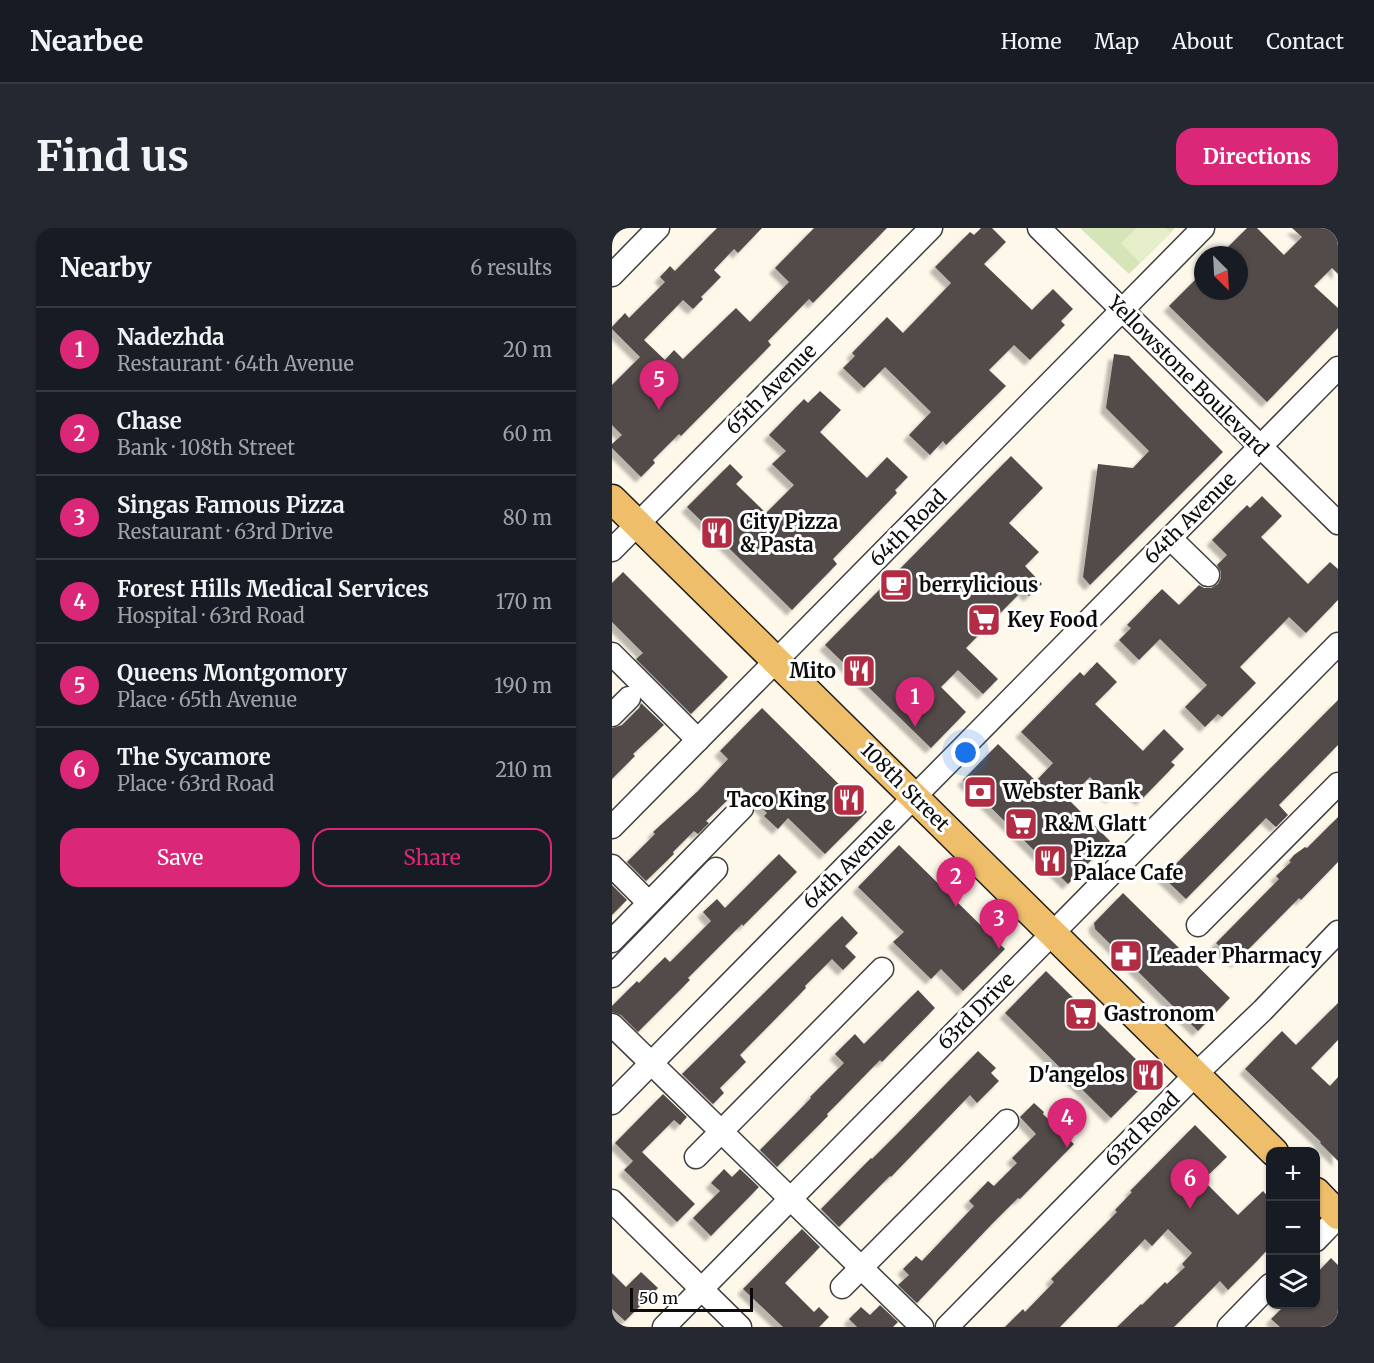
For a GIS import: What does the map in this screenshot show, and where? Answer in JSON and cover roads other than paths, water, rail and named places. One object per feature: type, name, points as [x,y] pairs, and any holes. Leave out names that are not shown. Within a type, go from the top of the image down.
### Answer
[{"type":"main road","name":"108th Street","points":[[612,499],[1269,1147]]},
{"type":"main road","points":[[1320,1196],[1338,1216]]},
{"type":"street","points":[[612,275],[658,228]]},
{"type":"street","name":"65th Avenue","points":[[612,550],[931,228]]},
{"type":"street","name":"Yellowstone Boulevard","points":[[1039,228],[1338,523]]},
{"type":"street","name":"64th Road","points":[[612,827],[1203,228]]},
{"type":"street","name":"64th Avenue","points":[[612,1103],[1338,368]]},
{"type":"street","points":[[1170,538],[1208,575]]},
{"type":"street","name":"63rd Drive","points":[[664,1327],[1338,644]]},
{"type":"street","points":[[612,654],[698,740]]},
{"type":"street","points":[[612,715],[629,698]]},
{"type":"street","points":[[1198,925],[1338,784]]},
{"type":"street","points":[[612,941],[742,808]]},
{"type":"street","points":[[612,866],[650,903]]},
{"type":"street","points":[[612,976],[716,869]]},
{"type":"street","name":"63rd Road","points":[[946,1327],[1338,932]]},
{"type":"street","points":[[696,1157],[882,969]]},
{"type":"street","points":[[612,1024],[922,1327]]},
{"type":"street","points":[[842,1287],[1007,1121]]},
{"type":"street","points":[[612,1200],[740,1327]]},
{"type":"street","points":[[1320,1236],[1338,1216]]},
{"type":"street","points":[[1230,1327],[1266,1289]]},
{"type":"place","name":"Queens Montgomory","points":[[659,410]]},
{"type":"place","name":"City Pizza & Pasta","points":[[717,533]]},
{"type":"place","name":"berrylicious","points":[[896,585]]},
{"type":"place","name":"Key Food","points":[[984,620]]},
{"type":"place","name":"Mito","points":[[859,671]]},
{"type":"place","name":"Nadezhda","points":[[915,727]]},
{"type":"place","name":"Webster Bank","points":[[980,792]]},
{"type":"place","name":"Taco King","points":[[849,800]]},
{"type":"place","name":"R&M Glatt","points":[[1021,824]]},
{"type":"place","name":"Pizza Palace Cafe","points":[[1050,861]]},
{"type":"place","name":"Chase","points":[[956,907]]},
{"type":"place","name":"Singas Famous Pizza","points":[[999,949]]},
{"type":"place","name":"Leader Pharmacy","points":[[1126,956]]},
{"type":"place","name":"Gastronom","points":[[1081,1014]]},
{"type":"place","name":"D'angelos","points":[[1148,1075]]},
{"type":"place","name":"Forest Hills Medical Services","points":[[1067,1148]]},
{"type":"place","name":"The Sycamore","points":[[1190,1209]]}]
